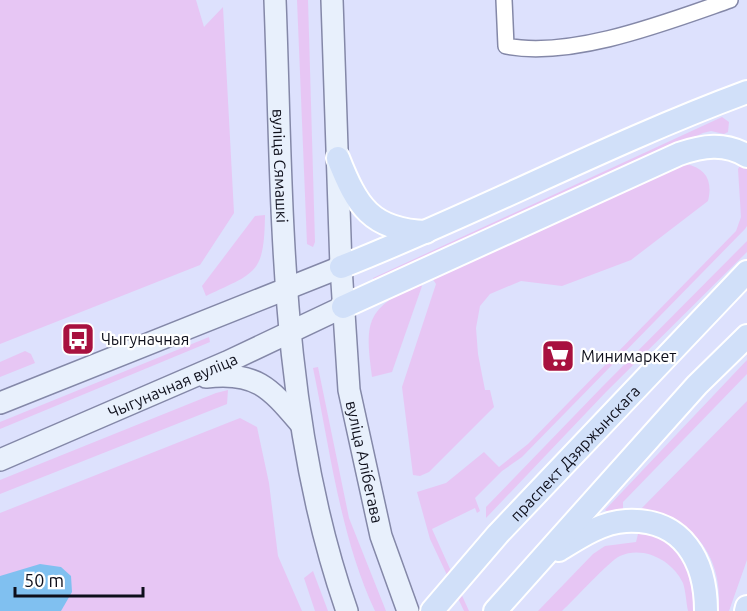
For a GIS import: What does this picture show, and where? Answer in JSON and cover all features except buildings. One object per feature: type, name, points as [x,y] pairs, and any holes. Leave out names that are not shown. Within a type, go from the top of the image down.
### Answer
[{"type":"main road","name":"вуліца Сямашкі","points":[[275,0],[285,291],[290,334]]},
{"type":"main road","points":[[332,0],[343,307],[679,154],[697,148],[712,147],[729,148],[747,156]]},
{"type":"main road","points":[[0,404],[428,232],[693,112],[747,92]]},
{"type":"main road","points":[[338,158],[357,202],[373,218],[403,230],[428,232]]},
{"type":"main road","name":"праспект Дзяржынскага","points":[[432,611],[498,534],[747,272]]},
{"type":"main road","name":"Чыгуначная вуліца","points":[[0,460],[290,334],[343,307]]},
{"type":"main road","name":"вуліца Алібегава","points":[[343,307],[349,390],[381,536],[408,611]]},
{"type":"main road","points":[[290,334],[301,424],[323,535],[347,611]]},
{"type":"main road","points":[[495,611],[697,386],[747,336]]},
{"type":"main road","points":[[186,380],[225,375],[260,382],[273,391],[301,424]]},
{"type":"main road","points":[[539,561],[583,535],[607,525],[626,521],[659,526],[675,534],[689,547],[699,562],[704,579],[706,611]]},
{"type":"street","points":[[504,0],[506,46],[528,50],[608,39],[730,0]]},
{"type":"shaded area","points":[[0,0],[196,0],[204,27],[223,7],[234,213],[200,265],[0,344]]},
{"type":"shaded area","points":[[297,0],[308,0],[315,242],[313,247],[307,244]]},
{"type":"shaded area","points":[[722,117],[729,122],[728,132],[724,134],[711,131],[703,133],[375,283],[373,278]]},
{"type":"shaded area","points":[[686,164],[699,169],[706,176],[709,182],[708,201],[631,260],[562,286],[521,281],[490,294],[480,306],[476,328],[485,390],[490,390],[494,407],[429,472],[420,476],[413,475],[402,387],[436,284],[432,278]]},
{"type":"shaded area","points":[[741,164],[747,164],[747,226],[745,229],[522,457],[502,471],[475,498],[480,511],[477,513],[475,508],[432,529],[469,611],[464,611],[430,539],[417,492],[446,483],[484,452],[499,467],[528,444],[736,231],[741,217],[738,169]]},
{"type":"shaded area","points":[[265,215],[263,249],[254,269],[237,282],[206,296],[202,286],[255,216]]},
{"type":"shaded area","points":[[747,241],[747,252],[606,392],[486,518],[486,507]]},
{"type":"shaded area","points":[[420,282],[422,286],[392,372],[372,377],[369,341],[373,318],[389,300]]},
{"type":"shaded area","points":[[209,337],[210,342],[0,429],[0,422]]},
{"type":"shaded area","points":[[25,351],[31,354],[35,363],[0,377],[0,362]]},
{"type":"shaded area","points":[[747,360],[747,374],[623,502],[623,512],[605,510]]},
{"type":"shaded area","points":[[318,367],[349,518],[386,611],[375,611],[344,523],[313,368]]},
{"type":"shaded area","points":[[228,390],[227,404],[0,494],[0,480]]},
{"type":"shaded area","points":[[747,401],[747,560],[729,611],[718,611],[716,572],[705,548],[687,529],[640,510]]},
{"type":"shaded area","points":[[240,418],[257,427],[269,483],[278,556],[302,611],[0,611],[0,513]]},
{"type":"shaded area","points":[[638,534],[653,536],[667,542],[685,558],[693,575],[698,611],[688,611],[683,583],[672,568],[657,557],[639,552],[629,553],[615,559],[562,611],[538,611],[593,554],[605,546],[636,542]]},
{"type":"shaded area","points":[[313,571],[328,611],[315,611],[304,578]]},
{"type":"water","points":[[40,564],[61,567],[71,576],[72,592],[61,611],[0,611],[0,576]]},
{"type":"place","name":"Чыгуначная","points":[[78,339]]},
{"type":"place","name":"Минимаркет","points":[[558,356]]}]
